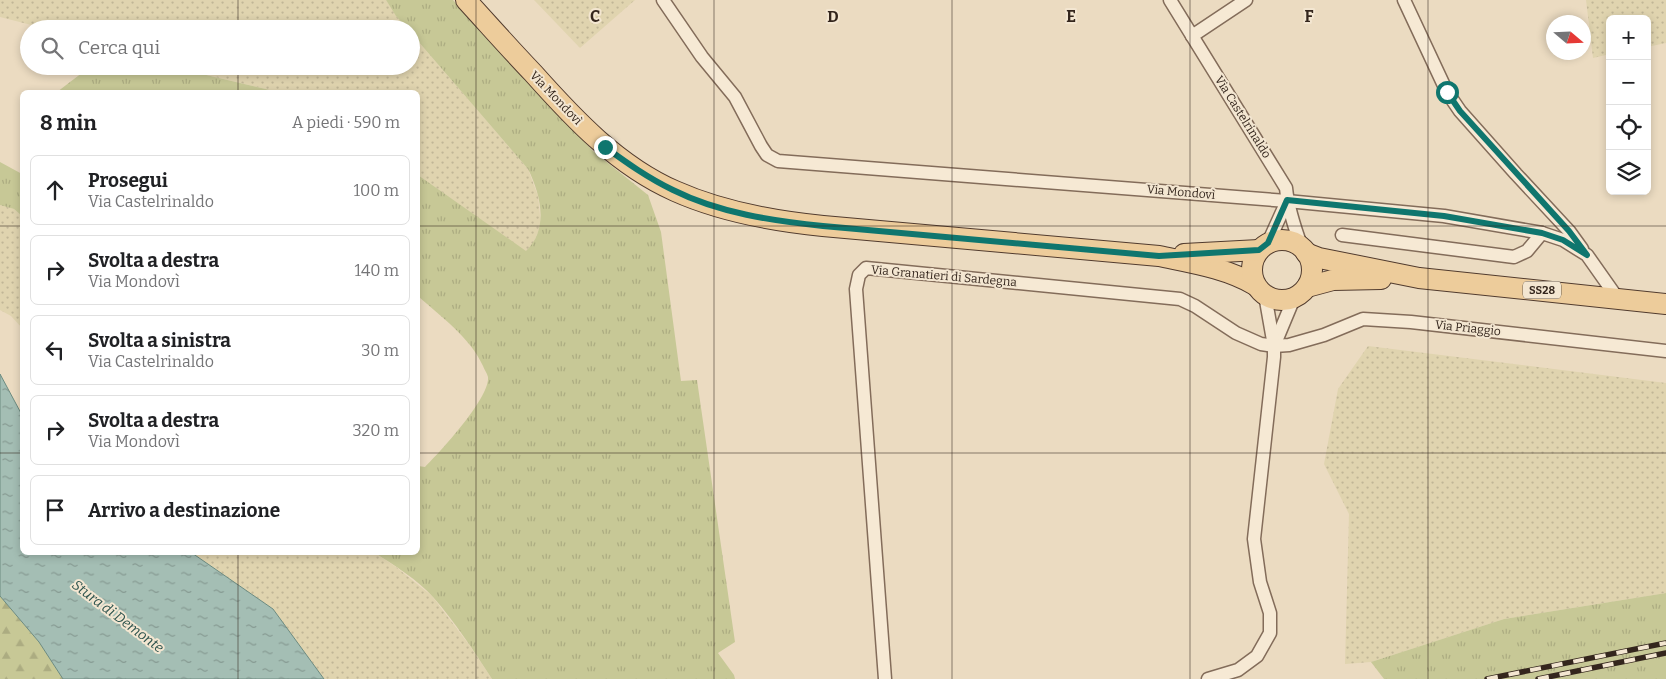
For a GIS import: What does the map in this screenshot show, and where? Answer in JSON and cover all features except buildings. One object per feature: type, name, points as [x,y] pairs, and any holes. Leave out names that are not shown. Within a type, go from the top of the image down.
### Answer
[{"type":"main road","name":"Via Mondovì","points":[[466,0],[565,110],[605,147],[635,169],[674,191],[720,208],[771,220],[823,226],[1159,256],[1204,265],[1240,276],[1260,290]]},
{"type":"main road","name":"SS28","points":[[1264,247],[1277,240],[1286,241],[1295,243],[1304,251],[1319,258],[1419,278],[1666,304]]},
{"type":"main road","name":"Via Mondovì","points":[[1159,256],[1264,247]]},
{"type":"main road","points":[[1260,290],[1252,276],[1252,267],[1254,258],[1264,247]]},
{"type":"main road","points":[[1300,293],[1312,270],[1304,251]]},
{"type":"main road","name":"SS28","points":[[1260,290],[1279,300],[1333,280],[1419,278]]},
{"type":"street","name":"Via Mondovì","points":[[663,0],[702,57],[735,97],[767,155],[778,161],[1287,200],[1444,216],[1542,233],[1563,240],[1587,255],[1618,299]]},
{"type":"street","name":"Via Castelrinaldo","points":[[1170,0],[1286,188],[1287,200],[1304,251]]},
{"type":"street","points":[[1192,36],[1246,0]]},
{"type":"street","points":[[1404,0],[1447,92],[1460,111],[1569,231],[1587,255]]},
{"type":"street","points":[[1264,247],[1287,200]]},
{"type":"street","points":[[1342,235],[1514,258],[1526,251],[1542,233]]},
{"type":"street","name":"Via Granatieri di Sardegna","points":[[885,679],[856,289],[860,275],[866,268],[1180,300],[1195,306],[1236,333],[1261,344],[1274,346]]},
{"type":"street","points":[[1208,679],[1238,670],[1256,656],[1270,633],[1270,614],[1260,582],[1254,539],[1274,346],[1260,290]]},
{"type":"street","points":[[1274,346],[1300,293]]},
{"type":"street","name":"Via Priaggio","points":[[1274,346],[1289,345],[1324,335],[1363,319],[1411,322],[1666,351]]},
{"type":"shaded area","points":[[0,0],[386,0],[400,20],[20,20],[20,22],[0,17]]},
{"type":"shaded area","points":[[534,0],[635,0],[580,48]]},
{"type":"shaded area","points":[[1586,0],[1666,0],[1666,43],[1651,46],[1651,15],[1606,15],[1606,55],[1593,58],[1591,15],[1588,15]]},
{"type":"shaded area","points":[[420,43],[528,169],[538,196],[541,225],[533,244],[526,252],[420,176],[420,90],[270,90],[206,75],[420,75]]},
{"type":"shaded area","points":[[0,205],[14,209],[20,214],[20,326],[11,316],[0,310]]},
{"type":"shaded area","points":[[1368,346],[1666,383],[1666,593],[1504,619],[1371,662],[1345,664],[1349,514],[1324,464],[1338,389]]},
{"type":"shaded area","points":[[195,555],[378,555],[432,596],[470,646],[492,679],[324,679],[273,609]]},
{"type":"green space","points":[[386,0],[453,0],[593,151],[648,195],[661,232],[681,381],[697,380],[735,642],[718,653],[735,679],[492,679],[457,627],[433,597],[413,579],[378,555],[420,555],[420,466],[425,467],[473,411],[481,398],[488,377],[471,346],[420,298],[420,176],[526,251],[538,233],[540,222],[539,201],[528,169],[420,43],[420,20],[400,20]]},
{"type":"green space","points":[[79,75],[206,75],[270,90],[60,90]]},
{"type":"green space","points":[[0,162],[20,173],[20,214],[14,209],[0,205]]},
{"type":"green space","points":[[1666,593],[1666,679],[1384,679],[1371,662],[1504,619]]},
{"type":"green space","points":[[0,596],[39,642],[63,679],[0,679]]},
{"type":"water","name":"Stura di Demonte","points":[[0,374],[20,411],[20,555],[195,555],[273,609],[324,679],[63,679],[39,642],[0,596]]},
{"type":"railway","points":[[1487,679],[1666,643]]},
{"type":"railway","points":[[1538,679],[1666,653]]},
{"type":"route","points":[[605,147],[635,169],[674,191],[720,208],[771,220],[823,226],[1159,256],[1259,250],[1268,243],[1287,200],[1444,216],[1542,233],[1563,240],[1587,255],[1569,231],[1460,111],[1447,92]]}]
